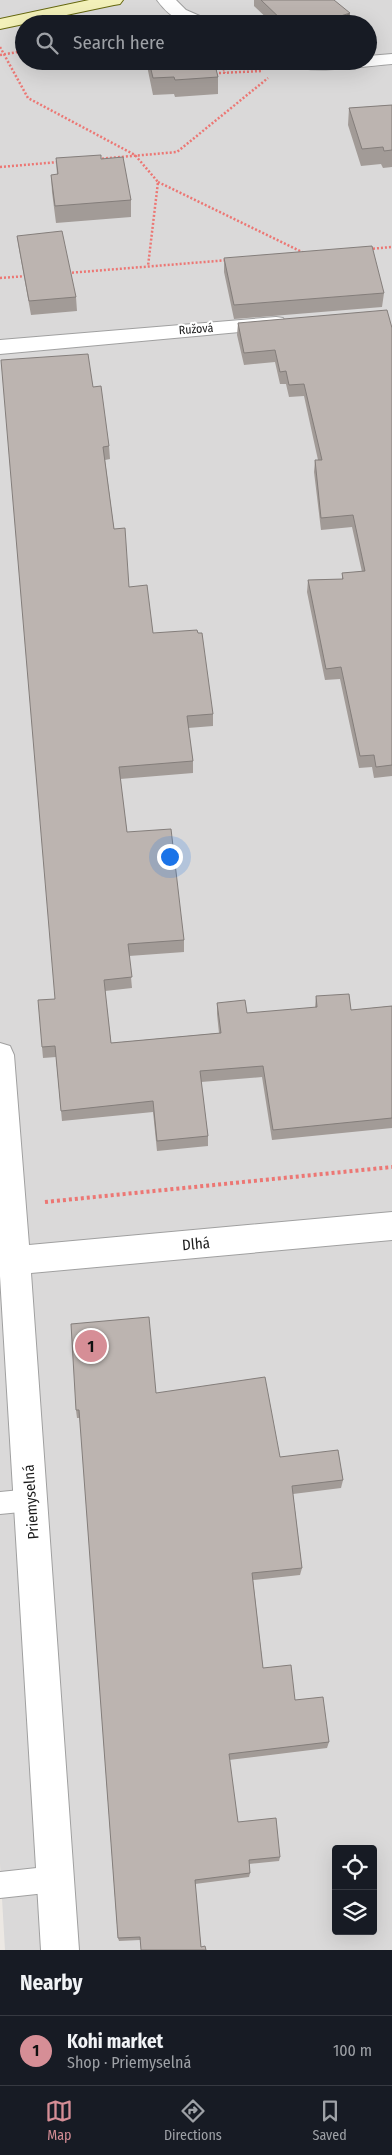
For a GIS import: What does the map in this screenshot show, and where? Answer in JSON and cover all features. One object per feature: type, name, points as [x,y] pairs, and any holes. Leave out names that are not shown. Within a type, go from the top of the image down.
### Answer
[{"type":"main road","points":[[43,15],[114,0]]},
{"type":"main road","points":[[0,24],[15,21]]},
{"type":"street","points":[[166,0],[182,15]]},
{"type":"street","points":[[377,60],[392,59]]},
{"type":"street","name":"Ružová","points":[[0,348],[295,322]]},
{"type":"street","name":"Priemyselná","points":[[0,1054],[11,1205],[8,1261],[15,1501],[55,1879],[60,1950]]},
{"type":"street","name":"Dlhá","points":[[8,1261],[392,1226]]},
{"type":"lane","points":[[0,1885],[55,1879]]},
{"type":"path","points":[[0,47],[28,98],[135,155],[158,182],[305,254],[296,254]]},
{"type":"path","points":[[0,55],[15,52]]},
{"type":"path","points":[[219,73],[245,70]]},
{"type":"path","points":[[96,159],[177,152],[277,70]]},
{"type":"path","points":[[0,167],[67,161]]},
{"type":"path","points":[[148,266],[158,182]]},
{"type":"path","points":[[363,249],[392,247]]},
{"type":"path","points":[[59,274],[236,259]]},
{"type":"path","points":[[0,278],[30,276]]},
{"type":"path","points":[[11,1205],[392,1167]]},
{"type":"shaded area","points":[[0,0],[392,0],[392,1950],[5,1950],[0,1864]]},
{"type":"building","points":[[261,0],[334,0],[350,13],[344,15],[277,15]]},
{"type":"building","points":[[151,70],[216,70],[218,77],[175,80],[174,77],[153,78]]},
{"type":"building","points":[[392,105],[392,150],[384,151],[383,147],[362,149],[349,108]]},
{"type":"building","points":[[101,155],[101,159],[123,157],[131,200],[55,206],[51,175],[58,174],[56,158]]},
{"type":"building","points":[[62,231],[76,297],[29,301],[17,236]]},
{"type":"building","points":[[372,246],[384,293],[234,305],[224,258]]},
{"type":"building","points":[[387,310],[392,328],[392,765],[376,767],[374,755],[360,756],[341,667],[326,669],[308,580],[343,579],[342,573],[365,571],[353,515],[321,518],[315,460],[322,460],[304,384],[289,385],[286,371],[280,372],[275,350],[244,353],[238,323]]},
{"type":"building","points":[[88,354],[93,387],[101,386],[109,446],[103,447],[114,529],[125,528],[129,587],[147,585],[153,633],[197,630],[198,633],[202,633],[213,714],[187,716],[193,761],[119,767],[127,832],[171,829],[184,940],[128,944],[132,977],[104,980],[111,1043],[221,1033],[217,1003],[245,1000],[247,1013],[317,1007],[316,996],[349,994],[351,1010],[392,1006],[392,1118],[273,1130],[263,1066],[200,1071],[208,1136],[157,1141],[153,1101],[61,1111],[55,1046],[42,1047],[38,1000],[55,999],[1,360]]},
{"type":"building","points":[[149,1317],[156,1393],[265,1377],[280,1457],[338,1450],[343,1480],[292,1486],[302,1568],[252,1573],[263,1668],[291,1665],[295,1700],[323,1697],[329,1742],[229,1754],[238,1822],[276,1818],[280,1857],[249,1860],[250,1873],[195,1880],[201,1947],[205,1946],[206,1950],[141,1950],[140,1937],[118,1938],[79,1410],[76,1410],[71,1324]]},
{"type":"place","name":"Kohi market","points":[[91,1346]]}]
